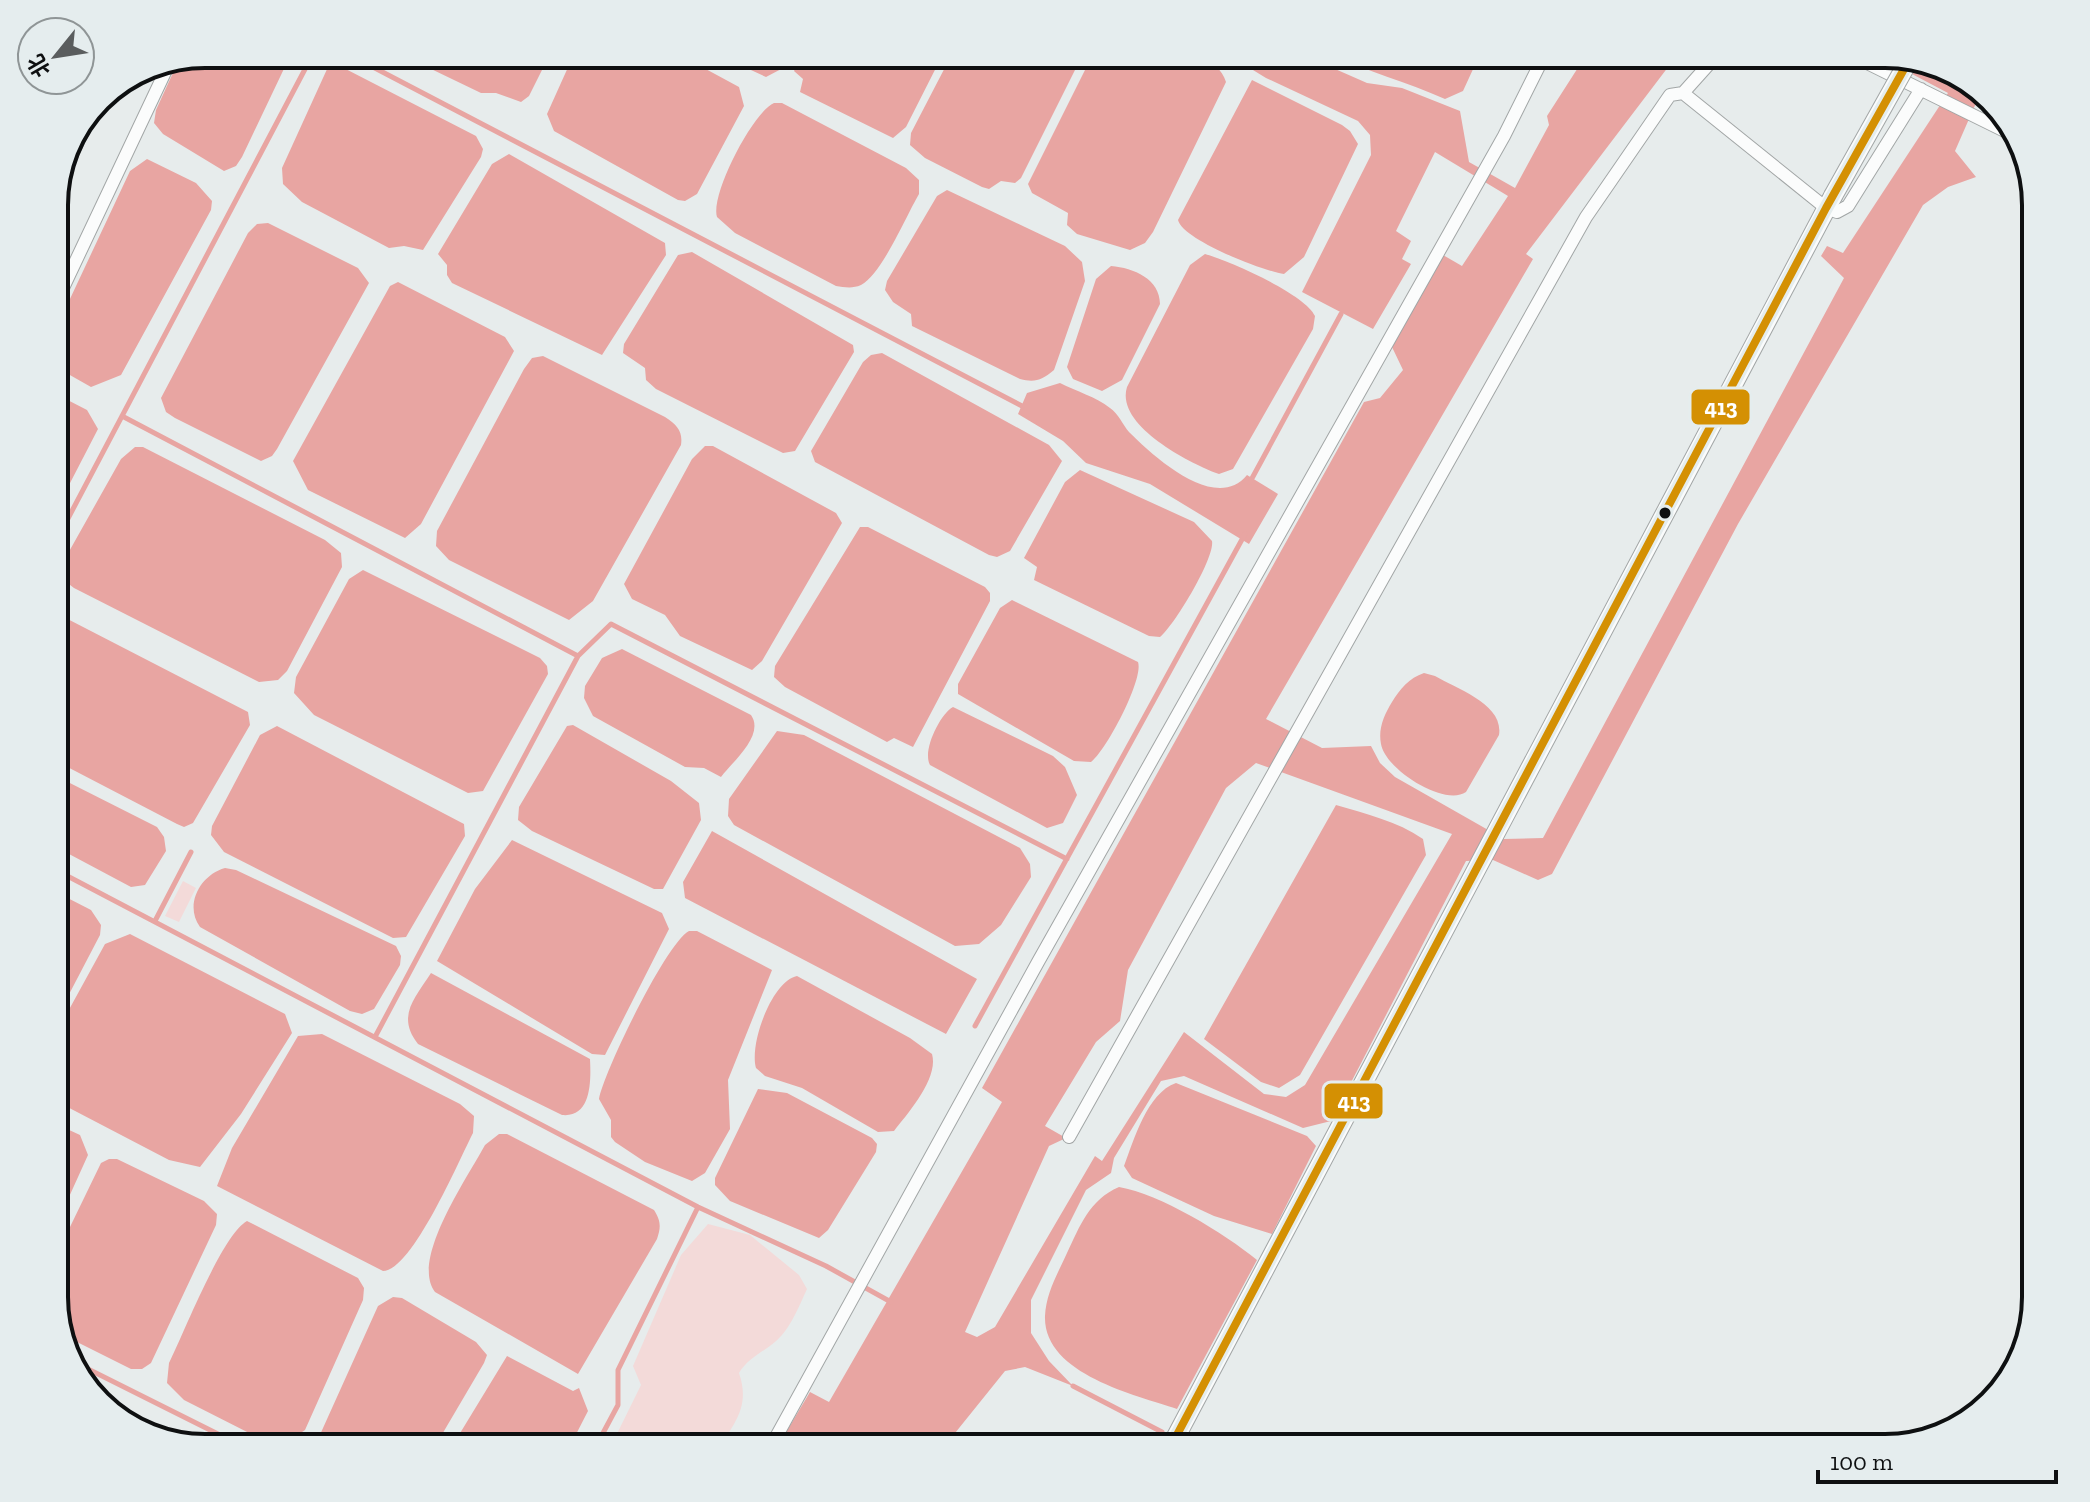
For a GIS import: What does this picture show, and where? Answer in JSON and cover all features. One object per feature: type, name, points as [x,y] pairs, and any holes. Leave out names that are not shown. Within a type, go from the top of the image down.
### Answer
[{"type":"street","points":[[778,1434],[977,1070],[1504,136],[1538,68]]},
{"type":"street","points":[[1069,1137],[1586,217],[1670,95],[1683,93],[1705,68]]},
{"type":"street","points":[[1878,68],[1998,127]]},
{"type":"street","points":[[1177,1434],[1829,202],[1904,69]]},
{"type":"street","points":[[68,277],[164,75]]},
{"type":"street","points":[[1683,93],[1829,202],[1837,212],[1848,206],[1921,89]]},
{"type":"shaded area","points":[[205,68],[284,68],[242,157],[236,166],[224,171],[163,134],[154,123],[156,110],[173,72]]},
{"type":"shaded area","points":[[328,68],[344,68],[476,136],[483,149],[423,250],[404,246],[389,248],[302,202],[283,184],[282,168]]},
{"type":"shaded area","points":[[429,68],[543,68],[529,96],[521,102],[496,93],[481,93]]},
{"type":"shaded area","points":[[568,68],[704,68],[739,87],[744,106],[697,194],[685,201],[678,200],[554,131],[547,114]]},
{"type":"shaded area","points":[[746,68],[783,68],[766,77]]},
{"type":"shaded area","points":[[795,68],[936,68],[906,127],[893,138],[800,92],[803,79],[794,71]]},
{"type":"shaded area","points":[[945,68],[1076,68],[1021,178],[1015,183],[1001,181],[989,189],[982,187],[925,158],[910,145],[911,133]]},
{"type":"shaded area","points":[[1086,68],[1217,68],[1226,82],[1145,243],[1130,250],[1077,234],[1067,225],[1068,213],[1032,193],[1028,184]]},
{"type":"shaded area","points":[[1250,68],[1333,68],[1367,83],[1402,88],[1460,111],[1469,162],[1515,188],[1549,125],[1547,116],[1578,68],[1667,68],[1526,254],[1533,259],[1266,719],[1322,748],[1371,746],[1380,763],[1395,777],[1504,839],[1543,838],[1844,278],[1821,256],[1827,246],[1843,253],[1948,93],[1902,69],[1946,82],[1976,103],[1955,151],[1976,177],[1948,187],[1923,205],[1738,524],[1552,874],[1538,880],[1493,860],[1466,861],[1331,1121],[1303,1128],[1184,1076],[1161,1081],[1114,1158],[1111,1173],[1086,1190],[1031,1300],[1031,1333],[1049,1361],[1073,1386],[1025,1367],[1005,1371],[954,1434],[785,1434],[810,1392],[829,1402],[1002,1102],[982,1088],[1364,402],[1380,398],[1403,370],[1392,347],[1443,255],[1462,266],[1508,196],[1435,152],[1396,231],[1411,241],[1402,259],[1411,264],[1373,329],[1302,292],[1371,155],[1370,135],[1358,121]],"holes":[[[1256,763],[1452,834],[1305,1085],[1286,1097],[1264,1094],[1184,1032],[1102,1161],[1095,1156],[995,1327],[977,1337],[965,1332],[1049,1146],[1066,1138],[1045,1126],[1096,1042],[1120,1021],[1128,970],[1226,788]]]},
{"type":"shaded area","points":[[1364,68],[1474,68],[1463,91],[1445,99]]},
{"type":"shaded area","points":[[1252,80],[1342,125],[1358,144],[1304,257],[1284,274],[1243,261],[1208,245],[1183,228],[1178,220]]},
{"type":"shaded area","points":[[774,103],[782,103],[906,168],[919,180],[919,194],[893,244],[877,269],[861,285],[836,286],[735,233],[717,217],[720,191],[735,155],[755,122]]},
{"type":"shaded area","points":[[509,154],[665,243],[666,255],[602,355],[452,283],[447,275],[447,265],[438,254],[492,164]]},
{"type":"shaded area","points":[[147,159],[196,183],[212,201],[211,210],[121,375],[91,387],[68,374],[68,303],[130,171]]},
{"type":"shaded area","points":[[947,190],[1065,246],[1082,262],[1085,281],[1054,370],[1042,378],[1034,381],[1020,379],[912,326],[911,314],[893,302],[885,290],[887,281],[937,196]]},
{"type":"shaded area","points":[[268,223],[358,268],[369,283],[277,449],[272,456],[261,461],[175,418],[166,412],[161,398],[248,233],[257,224]]},
{"type":"shaded area","points":[[692,252],[853,345],[854,352],[795,451],[783,453],[656,389],[646,380],[645,368],[623,353],[624,344],[678,255]]},
{"type":"shaded area","points":[[1205,254],[1282,289],[1308,307],[1315,316],[1313,329],[1233,469],[1219,474],[1157,441],[1132,415],[1126,401],[1127,387],[1190,265]]},
{"type":"shaded area","points":[[1111,266],[1144,276],[1156,288],[1160,304],[1122,380],[1102,391],[1073,379],[1067,367],[1096,279]]},
{"type":"shaded area","points":[[398,282],[505,337],[514,351],[421,524],[405,538],[308,490],[293,461],[390,286]]},
{"type":"shaded area","points":[[882,353],[1049,445],[1062,461],[1010,551],[997,557],[989,555],[815,462],[811,451],[863,362],[871,355]]},
{"type":"shaded area","points":[[543,356],[665,417],[676,426],[681,436],[681,445],[593,601],[569,620],[449,560],[436,546],[437,531],[524,369],[532,358]]},
{"type":"shaded area","points":[[1060,383],[1110,408],[1140,443],[1186,478],[1219,488],[1234,485],[1247,475],[1278,494],[1249,544],[1150,484],[1086,463],[1063,441],[1018,414],[1027,393]]},
{"type":"shaded area","points":[[68,400],[87,410],[98,429],[68,487]]},
{"type":"shaded area","points":[[705,446],[713,446],[836,513],[842,523],[762,661],[752,670],[680,636],[665,615],[632,599],[624,584],[692,459]]},
{"type":"shaded area","points":[[135,447],[143,447],[325,540],[341,553],[342,567],[287,671],[278,680],[259,682],[68,583],[68,553],[121,459]]},
{"type":"shaded area","points":[[1080,470],[1194,522],[1212,541],[1207,562],[1192,591],[1160,637],[1149,636],[1034,580],[1037,567],[1024,558],[1065,482]]},
{"type":"shaded area","points":[[860,527],[868,527],[985,587],[990,593],[990,601],[913,747],[894,738],[887,742],[785,687],[774,677],[775,666]]},
{"type":"shaded area","points":[[363,570],[540,658],[547,666],[548,674],[483,791],[468,793],[314,715],[294,693],[296,677],[349,579]]},
{"type":"shaded area","points":[[1012,600],[1138,662],[1130,698],[1106,744],[1091,762],[1074,761],[958,694],[958,684],[1000,608]]},
{"type":"shaded area","points":[[68,619],[248,712],[250,725],[193,823],[184,827],[68,767]]},
{"type":"shaded area","points":[[622,649],[751,715],[754,731],[751,739],[721,777],[704,768],[685,767],[593,716],[584,698],[585,686],[602,658]]},
{"type":"shaded area","points":[[1424,673],[1477,699],[1487,706],[1499,724],[1499,735],[1466,792],[1444,794],[1417,783],[1393,764],[1381,744],[1382,722],[1392,702],[1405,684]]},
{"type":"shaded area","points":[[953,707],[1053,756],[1065,767],[1077,795],[1063,823],[1047,828],[930,765],[930,742],[943,717]]},
{"type":"shaded area","points":[[573,725],[671,781],[699,803],[701,820],[663,889],[654,889],[532,831],[518,820],[519,807],[567,726]]},
{"type":"shaded area","points":[[277,726],[464,824],[465,836],[406,937],[393,938],[224,852],[211,835],[212,826],[260,735]]},
{"type":"shaded area","points":[[777,731],[804,735],[1020,848],[1030,864],[1031,877],[1001,925],[979,944],[955,946],[734,825],[728,816],[729,799]]},
{"type":"shaded area","points":[[68,782],[157,827],[164,837],[166,851],[145,885],[131,887],[68,853]]},
{"type":"shaded area","points":[[1336,805],[1403,827],[1423,839],[1426,855],[1300,1075],[1279,1088],[1261,1082],[1204,1039]]},
{"type":"shaded area","points":[[712,831],[977,979],[946,1034],[685,898],[683,882]]},
{"type":"shaded area","points":[[512,840],[662,913],[669,929],[605,1055],[592,1054],[437,961],[475,889]]},
{"type":"shaded area","points":[[225,868],[236,870],[396,946],[401,956],[400,965],[374,1009],[362,1014],[350,1011],[200,927],[194,909],[197,892],[208,877]]},
{"type":"shaded area","points":[[183,881],[196,888],[179,922],[165,916]]},
{"type":"shaded area","points":[[68,898],[91,910],[101,925],[100,935],[68,996]]},
{"type":"shaded area","points":[[689,931],[697,931],[772,970],[728,1080],[730,1129],[705,1173],[692,1181],[645,1162],[615,1142],[611,1137],[611,1120],[599,1099],[612,1062],[652,982],[679,940]]},
{"type":"shaded area","points":[[130,934],[285,1014],[292,1033],[241,1114],[200,1167],[169,1160],[68,1107],[68,1011],[105,944]]},
{"type":"shaded area","points":[[431,973],[590,1059],[588,1096],[579,1110],[562,1115],[418,1044],[408,1025],[408,1016],[414,999]]},
{"type":"shaded area","points":[[797,976],[910,1038],[932,1054],[933,1063],[927,1084],[894,1131],[878,1132],[802,1088],[765,1076],[756,1068],[756,1044],[764,1015],[779,989]]},
{"type":"shaded area","points":[[322,1034],[460,1104],[474,1116],[473,1133],[434,1212],[407,1253],[395,1266],[383,1271],[217,1186],[232,1148],[298,1036]]},
{"type":"shaded area","points":[[1176,1083],[1307,1136],[1316,1146],[1272,1234],[1214,1216],[1132,1178],[1124,1166],[1149,1107],[1166,1088]]},
{"type":"shaded area","points":[[758,1089],[787,1093],[872,1138],[877,1144],[876,1152],[828,1230],[819,1238],[730,1201],[715,1185],[715,1178]]},
{"type":"shaded area","points":[[68,1129],[80,1135],[88,1155],[68,1199]]},
{"type":"shaded area","points":[[499,1134],[507,1134],[654,1210],[658,1217],[660,1227],[657,1239],[578,1374],[435,1292],[429,1278],[435,1240],[444,1218],[485,1145]]},
{"type":"shaded area","points":[[117,1159],[204,1201],[217,1214],[216,1225],[151,1363],[142,1369],[131,1369],[75,1341],[71,1324],[68,1306],[68,1231],[101,1163]]},
{"type":"shaded area","points":[[1119,1187],[1153,1198],[1191,1216],[1257,1260],[1177,1409],[1094,1379],[1059,1353],[1048,1336],[1045,1316],[1048,1299],[1081,1224],[1100,1199]]},
{"type":"shaded area","points":[[247,1221],[358,1278],[364,1288],[363,1300],[305,1430],[299,1434],[251,1434],[184,1400],[167,1383],[169,1363],[204,1286],[237,1230]]},
{"type":"shaded area","points":[[708,1224],[750,1235],[799,1275],[807,1289],[782,1335],[739,1373],[742,1404],[728,1434],[617,1434],[641,1385],[633,1366],[681,1255]]},
{"type":"shaded area","points":[[393,1297],[402,1298],[476,1342],[487,1355],[442,1434],[320,1434],[378,1306]]},
{"type":"shaded area","points":[[507,1356],[573,1391],[579,1388],[588,1411],[576,1434],[460,1434]]},
{"type":"waterway","points":[[68,518],[306,68]]},
{"type":"waterway","points":[[375,68],[1022,406]]},
{"type":"waterway","points":[[1250,482],[1341,314]]},
{"type":"waterway","points":[[122,416],[578,656]]},
{"type":"waterway","points":[[975,1026],[1245,534]]},
{"type":"waterway","points":[[375,1037],[578,656],[611,624],[1067,859]]},
{"type":"waterway","points":[[155,921],[191,852]]},
{"type":"waterway","points":[[68,876],[698,1207],[826,1266],[891,1302]]},
{"type":"waterway","points":[[602,1434],[618,1405],[618,1370],[698,1207]]},
{"type":"waterway","points":[[88,1369],[218,1434]]},
{"type":"waterway","points":[[1073,1386],[1162,1432]]},
{"type":"transit line","name":"413","points":[[1177,1434],[1826,208],[1904,69]]}]
